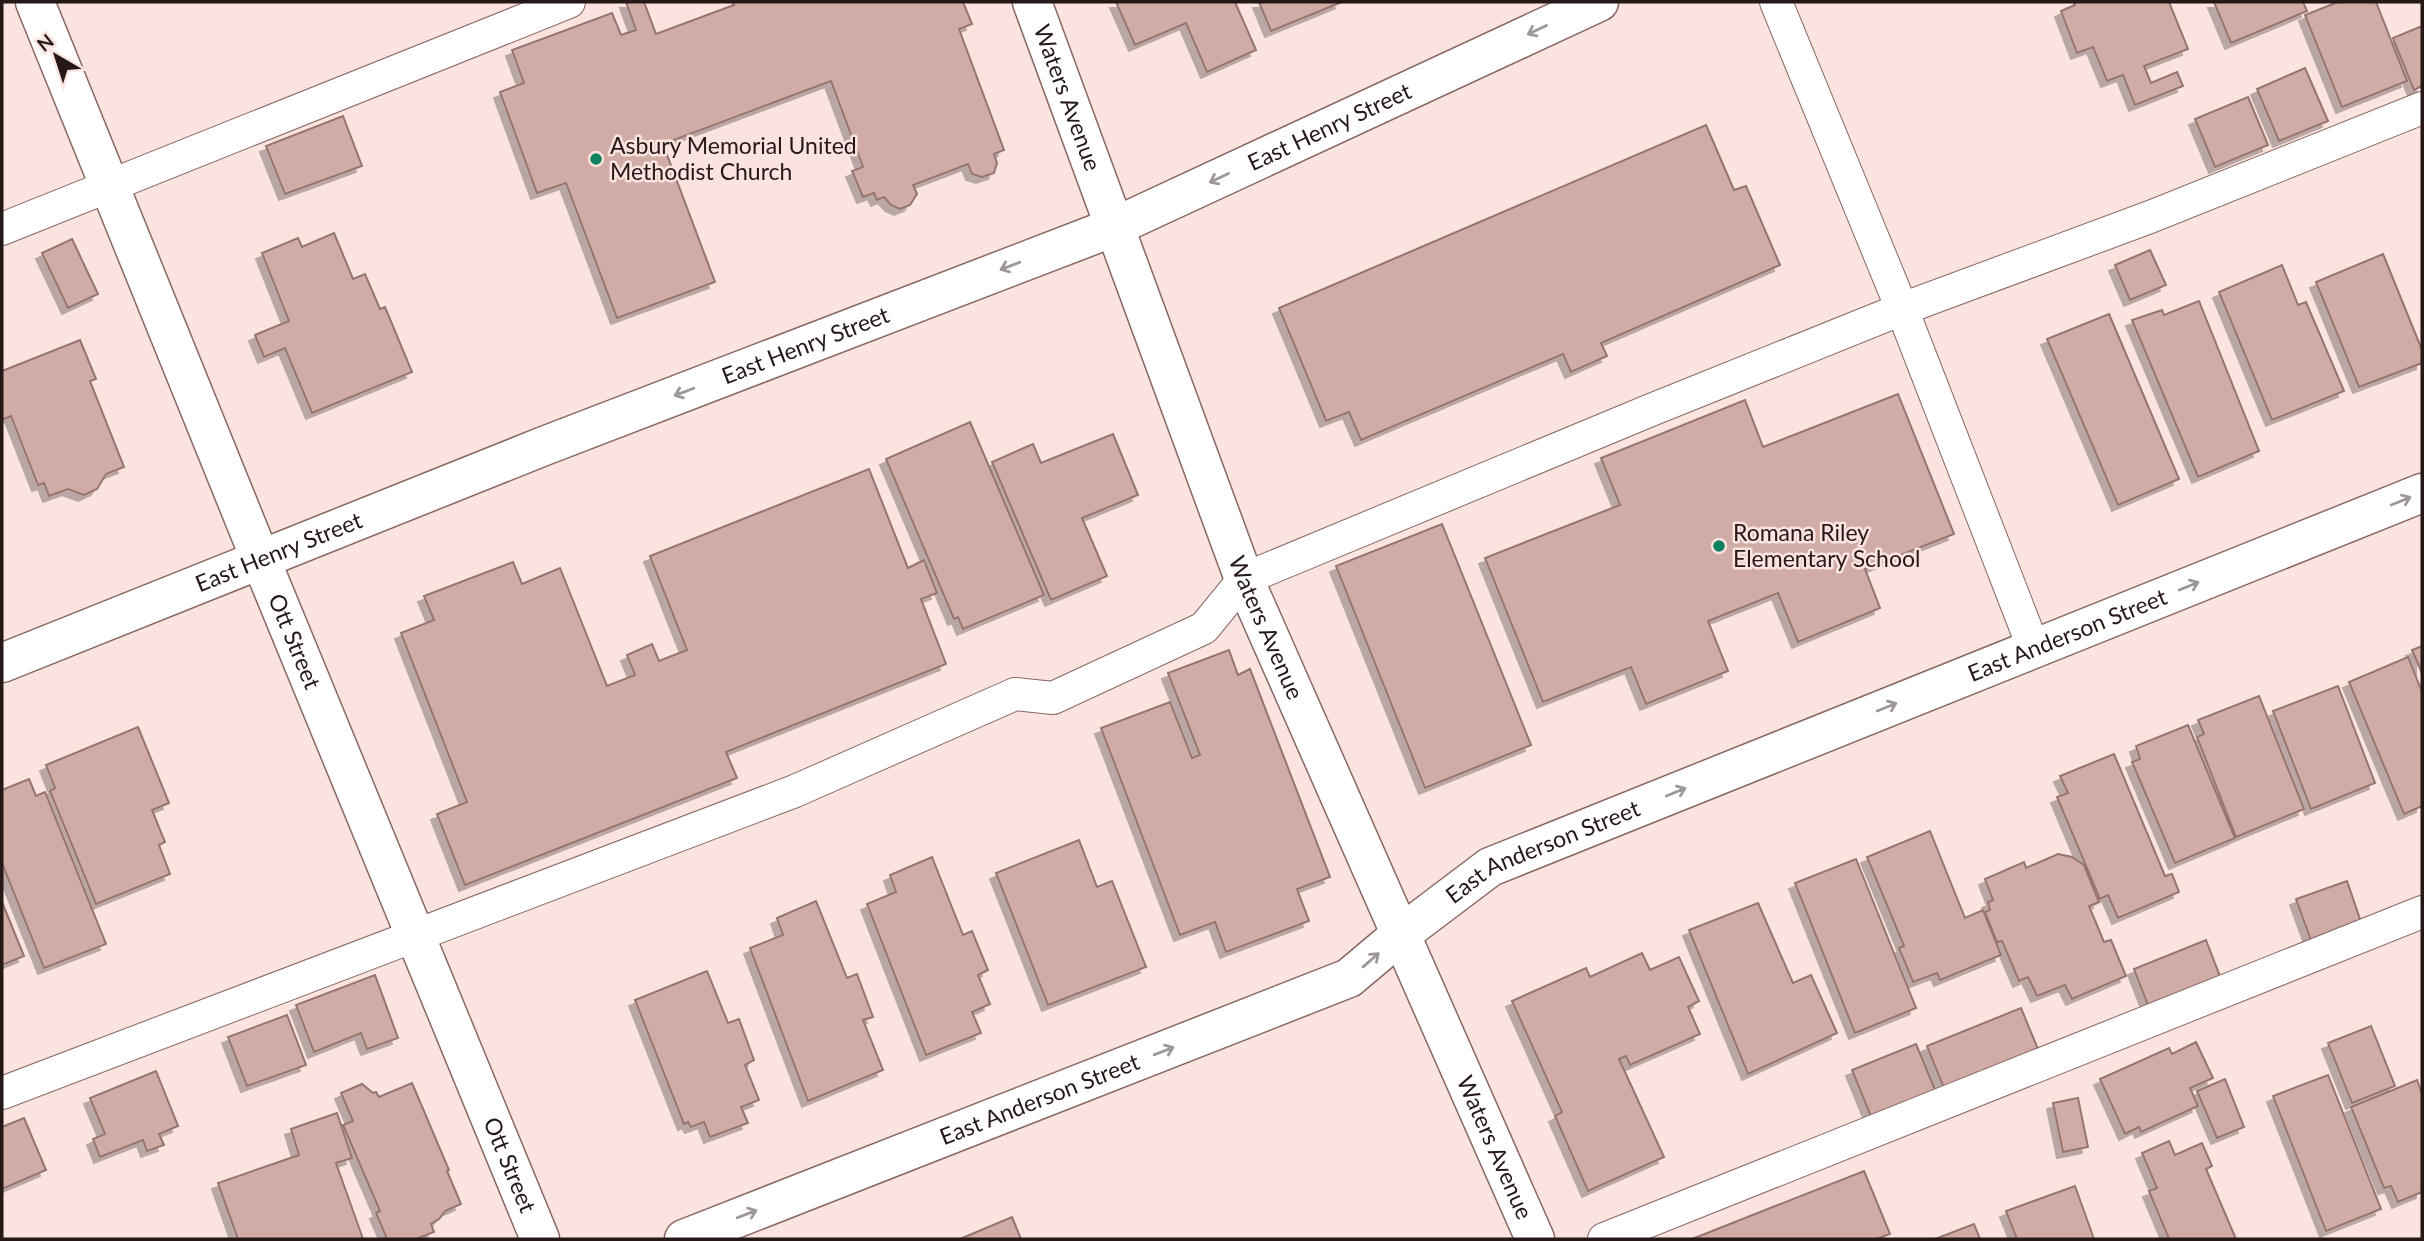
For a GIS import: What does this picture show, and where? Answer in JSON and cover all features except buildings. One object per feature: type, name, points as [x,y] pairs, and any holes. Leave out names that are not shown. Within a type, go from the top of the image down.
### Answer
[{"type":"main road","name":"Ott Street","points":[[35,2],[540,1239]]},
{"type":"main road","name":"Waters Avenue","points":[[1032,2],[1244,579],[1535,1239]]},
{"type":"main road","name":"East Henry Street","points":[[2,663],[260,558],[1114,227],[1599,2]]},
{"type":"main road","name":"East Anderson Street","points":[[684,1239],[1349,978],[1400,935],[1490,867],[2422,493]]},
{"type":"lane","points":[[2,229],[569,2]]},
{"type":"lane","points":[[1776,2],[1902,309],[2034,649]]},
{"type":"lane","points":[[2,1093],[794,791],[1016,694],[1054,698],[1204,628],[1244,579],[1902,309],[2150,217],[2422,108]]},
{"type":"lane","points":[[1604,1239],[2422,912]]},
{"type":"place","name":"Asbury Memorial United Methodist Church","points":[[596,159]]},
{"type":"place","name":"Romana Riley Elementary School","points":[[1719,546]]}]
